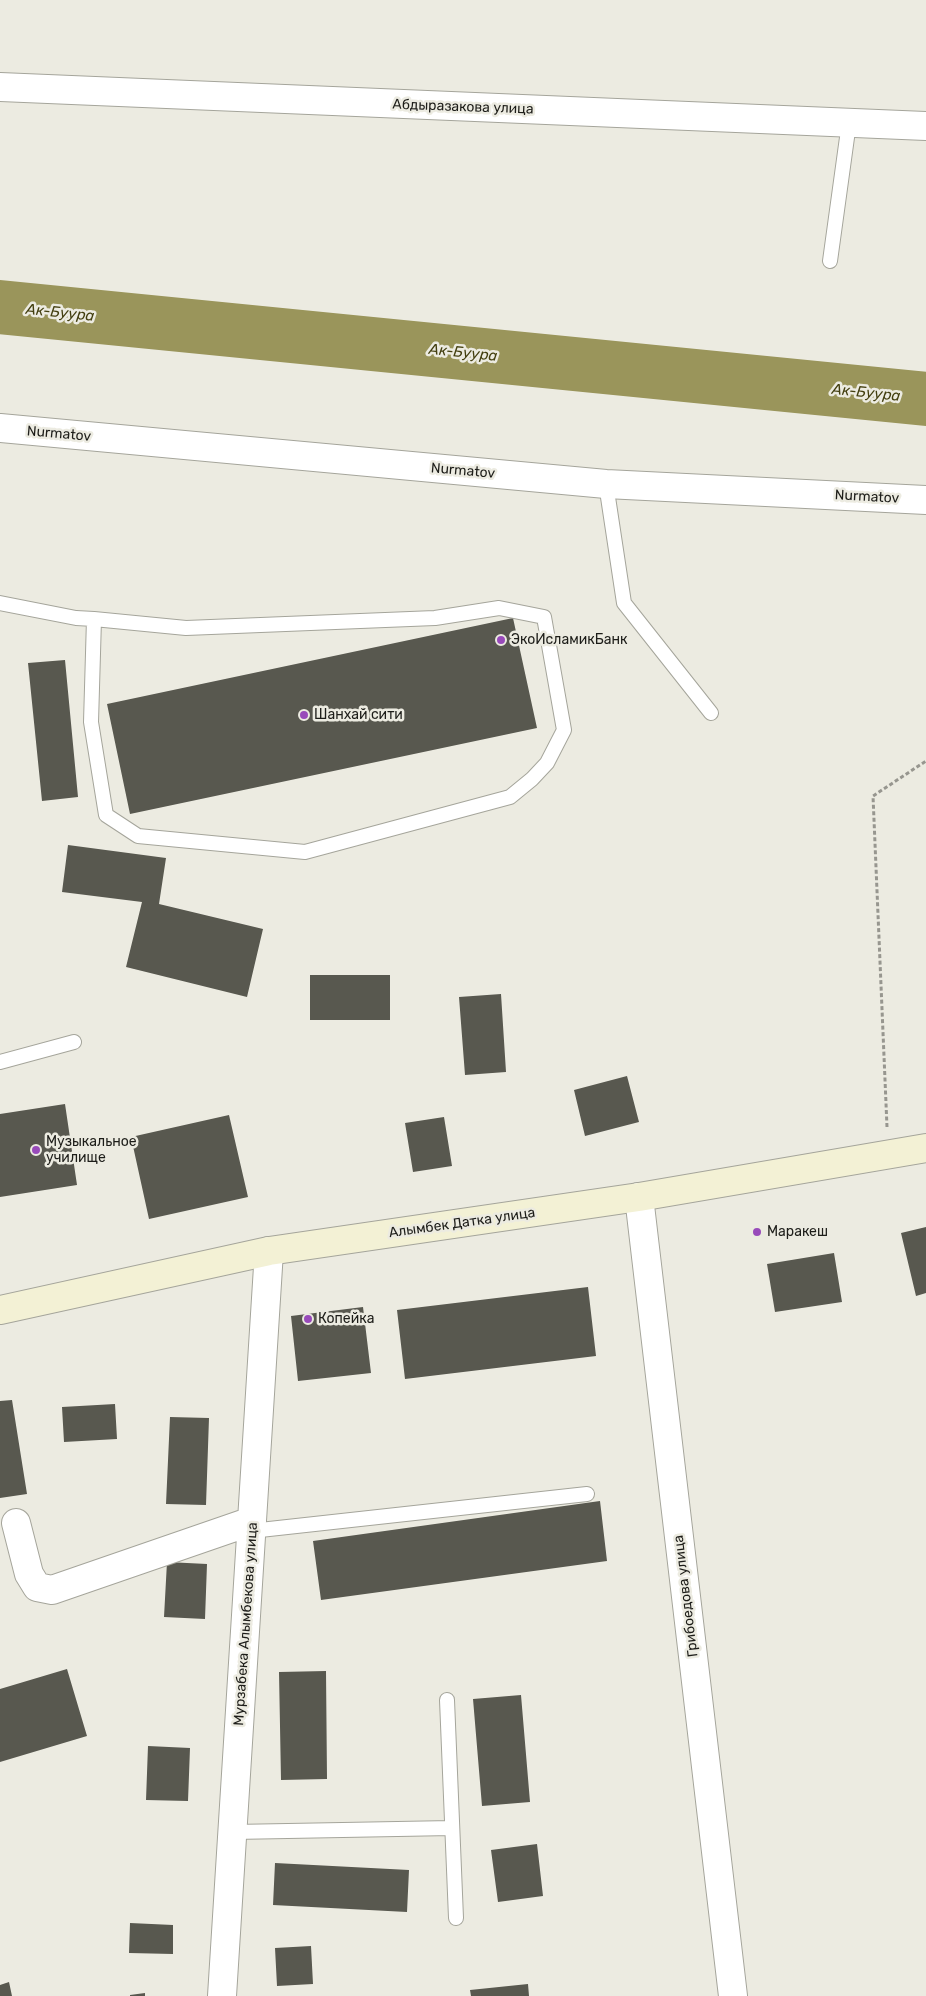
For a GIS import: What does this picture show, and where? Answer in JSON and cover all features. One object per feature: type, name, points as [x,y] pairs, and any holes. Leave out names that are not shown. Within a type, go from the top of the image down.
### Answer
[{"type":"main road","name":"Алымбек Датка улица","points":[[0,1310],[269,1251],[639,1197],[926,1148]]},
{"type":"street","name":"Абдыразакова улица","points":[[0,87],[926,126]]},
{"type":"street","name":"Nurmatov","points":[[0,428],[606,484],[926,500]]},
{"type":"street","name":"Грибоедова улица","points":[[639,1197],[733,1996]]},
{"type":"street","name":"Мурзабека Алымбекова улица","points":[[222,1996],[269,1251]]},
{"type":"street","points":[[16,1523],[30,1574],[37,1587],[52,1590],[252,1526]]},
{"type":"lane","points":[[830,261],[848,123]]},
{"type":"lane","points":[[606,484],[624,603],[710,713]]},
{"type":"lane","points":[[0,603],[94,619],[186,628],[435,618],[499,608],[544,617],[564,730],[547,763],[532,779],[510,797],[305,852],[138,836],[106,815],[91,722],[94,619]]},
{"type":"lane","points":[[0,1062],[74,1042]]},
{"type":"lane","points":[[252,1526],[587,1494]]},
{"type":"lane","points":[[447,1700],[456,1918]]},
{"type":"lane","points":[[233,1832],[452,1828]]},
{"type":"path","points":[[889,1154],[873,796],[926,761]]},
{"type":"building","points":[[513,618],[537,728],[130,814],[107,704]]},
{"type":"building","points":[[65,660],[78,797],[42,801],[28,663]]},
{"type":"building","points":[[68,845],[166,858],[159,904],[263,929],[247,997],[126,967],[142,902],[62,892]]},
{"type":"building","points":[[310,975],[390,975],[390,1020],[310,1020]]},
{"type":"building","points":[[501,994],[506,1072],[465,1075],[459,997]]},
{"type":"building","points":[[627,1076],[639,1122],[585,1136],[574,1090]]},
{"type":"building","name":"Музыкальное училище","points":[[65,1104],[77,1185],[0,1197],[0,1114]]},
{"type":"building","points":[[229,1115],[248,1197],[149,1219],[131,1137]]},
{"type":"building","points":[[444,1117],[452,1166],[413,1172],[405,1123]]},
{"type":"building","points":[[926,1227],[926,1293],[916,1296],[901,1233]]},
{"type":"building","points":[[834,1253],[842,1302],[775,1312],[767,1264]]},
{"type":"building","points":[[588,1287],[596,1356],[405,1379],[397,1310]]},
{"type":"building","points":[[363,1307],[371,1373],[298,1381],[291,1316]]},
{"type":"building","points":[[12,1400],[27,1494],[0,1498],[0,1401]]},
{"type":"building","points":[[115,1404],[117,1439],[64,1442],[62,1407]]},
{"type":"building","points":[[170,1417],[209,1418],[206,1505],[166,1504]]},
{"type":"building","points":[[600,1501],[607,1561],[321,1600],[313,1541]]},
{"type":"building","points":[[167,1562],[207,1564],[205,1619],[164,1617]]},
{"type":"building","points":[[67,1669],[87,1736],[0,1762],[0,1689]]},
{"type":"building","points":[[326,1671],[327,1779],[281,1780],[279,1672]]},
{"type":"building","points":[[521,1695],[530,1802],[482,1806],[473,1699]]},
{"type":"building","points":[[148,1746],[190,1748],[188,1801],[146,1800]]},
{"type":"building","points":[[537,1844],[543,1896],[498,1902],[491,1850]]},
{"type":"building","points":[[275,1863],[409,1870],[407,1912],[273,1905]]},
{"type":"building","points":[[130,1923],[173,1925],[173,1954],[129,1953]]},
{"type":"building","points":[[311,1946],[313,1984],[277,1986],[275,1948]]},
{"type":"building","points":[[9,1982],[12,1996],[0,1996],[0,1985]]},
{"type":"building","points":[[528,1984],[529,1996],[471,1996],[470,1990]]},
{"type":"building","points":[[145,1993],[145,1996],[130,1996],[130,1995]]},
{"type":"waterway","name":"Ак-Буура","points":[[0,307],[926,399]]},
{"type":"place","name":"ЭкоИсламикБанк","points":[[501,640]]},
{"type":"place","name":"Шанхай сити","points":[[304,715]]},
{"type":"place","name":"Музыкальное училище","points":[[36,1150]]},
{"type":"place","name":"Маракеш","points":[[757,1232]]},
{"type":"place","name":"Копейка","points":[[308,1319]]}]
